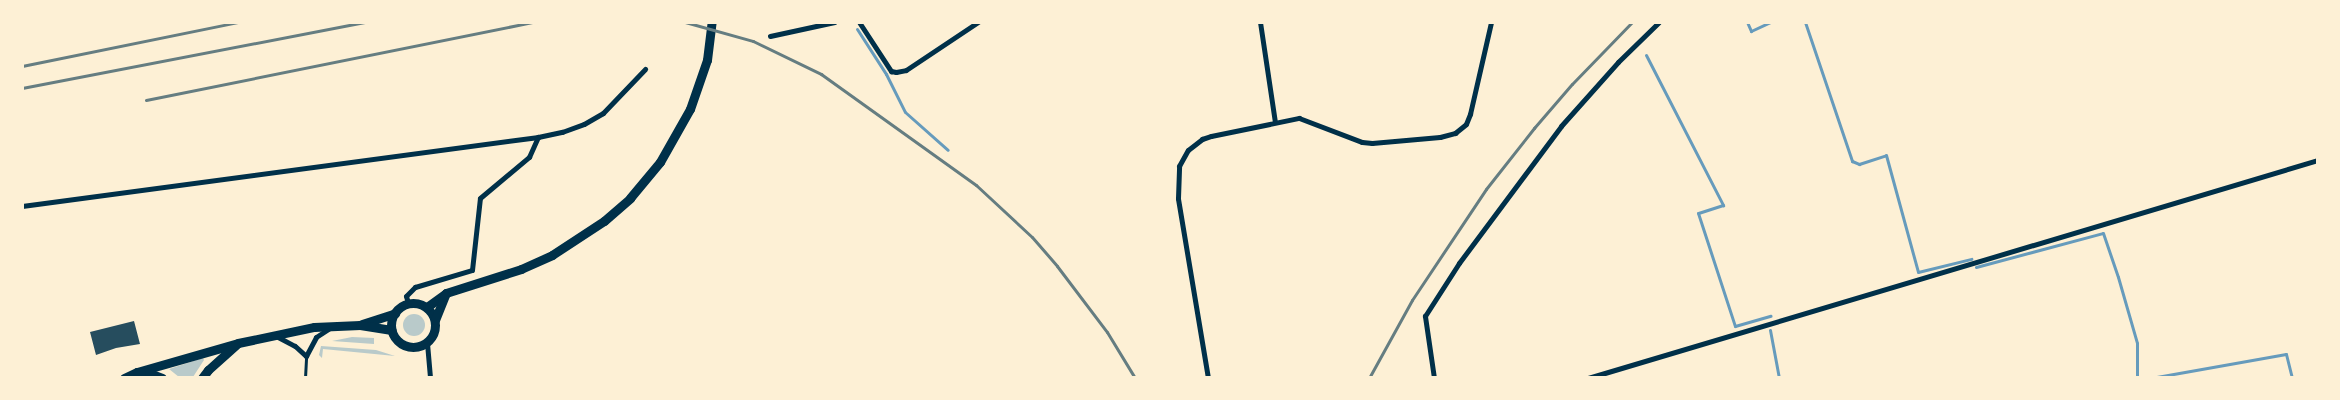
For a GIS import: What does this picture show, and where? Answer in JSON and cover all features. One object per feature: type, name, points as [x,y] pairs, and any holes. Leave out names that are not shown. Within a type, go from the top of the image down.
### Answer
[{"type":"main road","points":[[427,308],[446,293],[521,269],[552,255],[611,216],[630,198],[660,162],[690,109],[707,60],[712,22]]},
{"type":"main road","points":[[395,313],[392,330],[398,341],[410,347],[427,343],[435,332],[435,320],[446,293]]},
{"type":"main road","points":[[360,325],[395,313],[408,304],[415,303],[427,308],[435,320]]},
{"type":"main road","points":[[119,378],[238,343],[314,327],[360,325],[392,330]]},
{"type":"main road","points":[[202,378],[208,370],[238,343]]},
{"type":"main road","points":[[130,375],[149,373],[162,378]]},
{"type":"street","points":[[770,36],[835,22]]},
{"type":"street","points":[[859,22],[891,71],[896,72],[906,70],[978,22]]},
{"type":"street","points":[[1260,22],[1275,122]]},
{"type":"street","points":[[1208,378],[1178,198],[1179,166],[1188,150],[1202,139],[1291,119],[1307,120],[1362,142],[1372,143],[1440,137],[1455,133],[1466,124],[1470,114],[1491,22]]},
{"type":"street","points":[[1434,378],[1425,316],[1487,223],[1561,126],[1618,62],[1659,22]]},
{"type":"street","points":[[22,206],[55,200],[538,137],[584,124],[603,113],[645,69]]},
{"type":"street","points":[[408,304],[406,296],[415,286],[472,270],[480,198],[529,157],[538,137]]},
{"type":"street","points":[[1588,378],[2318,160]]},
{"type":"street","points":[[276,336],[295,346],[306,356],[316,337],[334,325]]},
{"type":"street","points":[[427,343],[430,378]]},
{"type":"lane","points":[[305,378],[306,356]]},
{"type":"shaded area","points":[[414,314],[422,317],[425,325],[422,333],[414,336],[406,333],[403,325],[406,317]]},
{"type":"shaded area","points":[[352,337],[374,338],[374,344],[332,341]]},
{"type":"shaded area","points":[[321,346],[376,350],[395,356],[323,349],[322,358],[319,355]]},
{"type":"shaded area","points":[[203,358],[204,360],[193,377],[179,377],[169,369]]},
{"type":"building","points":[[134,321],[140,344],[116,348],[96,355],[90,332]]},
{"type":"waterway","points":[[1747,22],[1751,31],[1770,22]]},
{"type":"waterway","points":[[1805,22],[1852,161],[1859,164],[1886,155],[1918,272],[1971,259]]},
{"type":"waterway","points":[[857,29],[886,74],[905,112],[948,150]]},
{"type":"waterway","points":[[1646,55],[1723,205],[1698,213],[1735,326],[1771,316]]},
{"type":"waterway","points":[[1976,267],[2103,233],[2137,343],[2137,378]]},
{"type":"waterway","points":[[1770,330],[1779,378]]},
{"type":"waterway","points":[[2151,378],[2286,354],[2292,378]]},
{"type":"railway","points":[[22,66],[238,22]]},
{"type":"railway","points":[[22,88],[365,22]]},
{"type":"railway","points":[[146,100],[532,22]]},
{"type":"railway","points":[[685,22],[753,41],[821,74],[976,185],[1032,237],[1057,266],[1107,332],[1135,378]]},
{"type":"railway","points":[[1369,378],[1412,300],[1486,189],[1534,128],[1572,84],[1632,22]]}]
